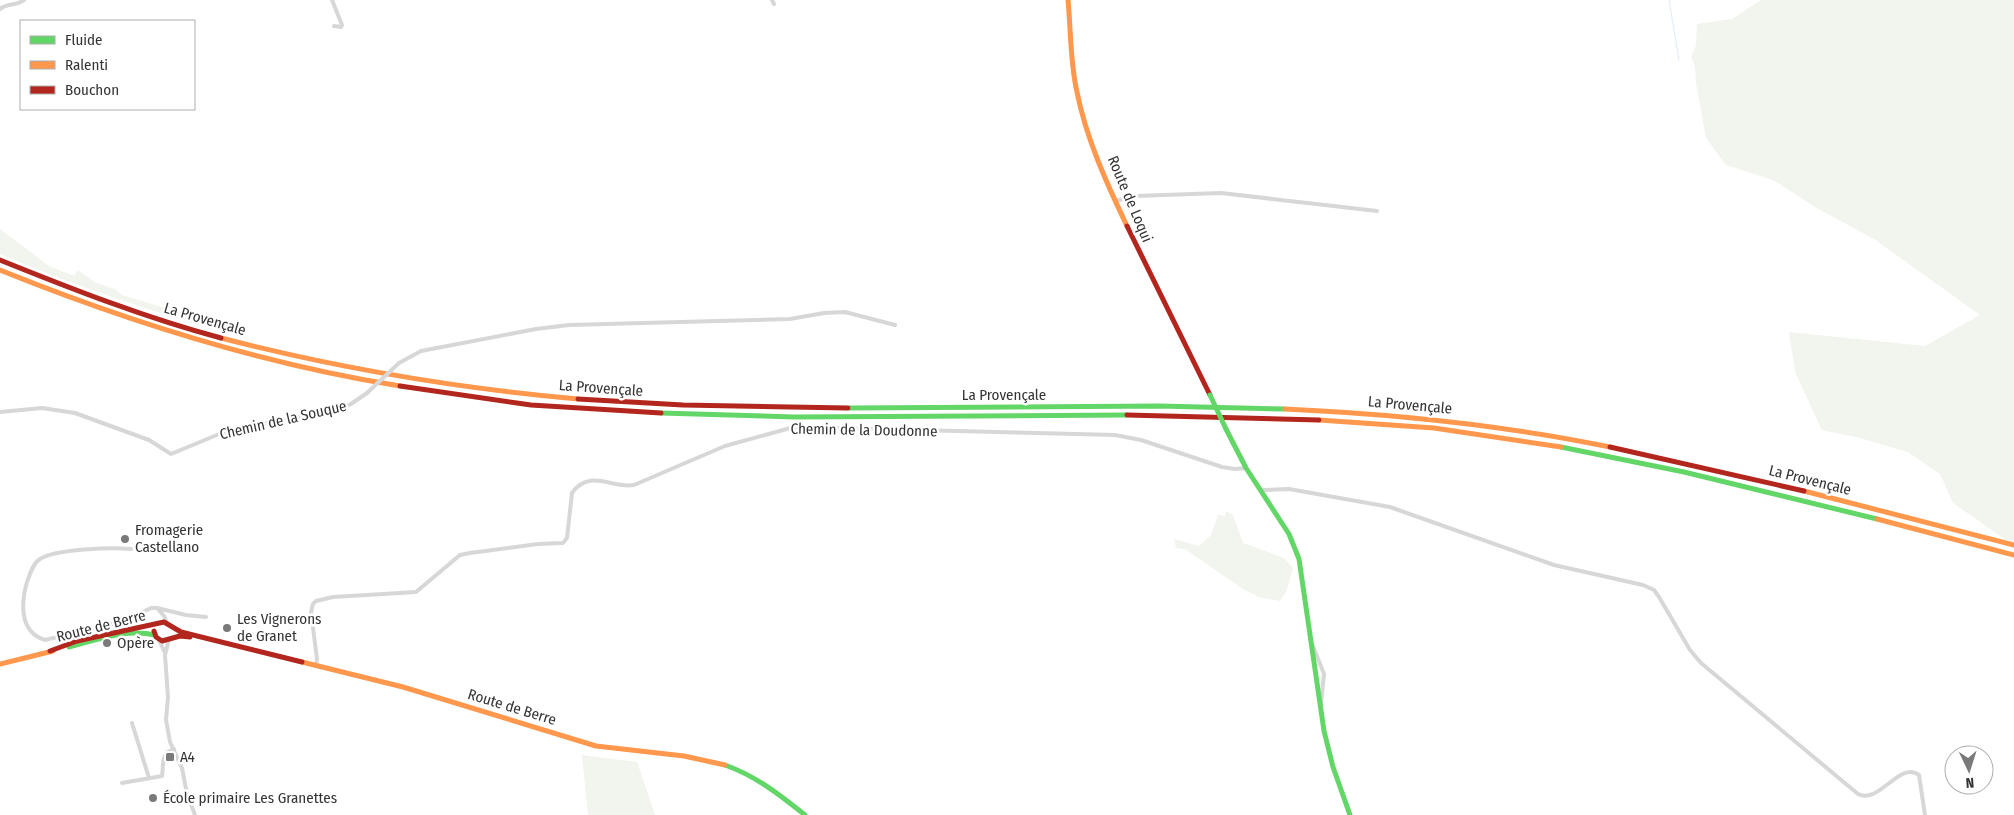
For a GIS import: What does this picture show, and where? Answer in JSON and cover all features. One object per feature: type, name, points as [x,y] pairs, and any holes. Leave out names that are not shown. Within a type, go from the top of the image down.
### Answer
[{"type":"main road","name":"Route de Loqui","points":[[1068,0],[1075,77],[1080,105],[1115,201],[1187,352],[1246,468],[1285,525],[1295,545],[1299,559],[1320,706],[1333,767],[1350,815]]},
{"type":"main road","name":"La Provençale","points":[[0,260],[106,301],[221,337],[320,362],[451,386],[574,399],[722,407],[1243,408],[1353,412],[1423,418],[1532,432],[1661,458],[1786,487],[2014,545]]},
{"type":"main road","name":"La Provençale","points":[[0,270],[132,320],[227,348],[335,374],[435,392],[549,406],[675,414],[815,417],[1244,416],[1352,421],[1431,428],[1555,446],[1667,468],[1775,493],[2014,555]]},
{"type":"main road","name":"Route de Berre","points":[[50,651],[86,639],[158,624]]},
{"type":"main road","points":[[158,624],[169,625],[172,632],[170,638],[159,640],[155,635],[155,628],[158,624]]},
{"type":"main road","name":"Route de Berre","points":[[169,625],[202,637],[403,687],[596,746],[684,756],[718,763],[741,771],[770,788],[805,815]]},
{"type":"main road","name":"Route de Berre","points":[[0,664],[134,632],[146,632],[155,635]]},
{"type":"main road","name":"Route de Berre","points":[[170,638],[202,637]]},
{"type":"street","points":[[0,9],[3,6],[19,4],[24,0]]},
{"type":"street","points":[[332,0],[342,25],[334,26]]},
{"type":"street","points":[[1115,201],[1136,196],[1221,193],[1376,211]]},
{"type":"street","name":"Chemin de la Souque","points":[[0,412],[42,408],[74,413],[149,440],[170,454],[229,430],[337,410],[351,404],[367,393],[399,363],[421,351],[536,329],[569,325],[790,319],[824,313],[845,312],[895,324]]},
{"type":"street","name":"Chemin de la Doudonne","points":[[316,665],[317,659],[310,612],[316,601],[333,597],[366,594],[411,593],[420,589],[460,555],[538,544],[563,543],[567,538],[572,493],[580,485],[596,480],[619,485],[634,485],[709,452],[779,430],[802,427],[1116,435],[1141,440],[1222,467],[1246,468]]},
{"type":"street","points":[[1262,490],[1289,489],[1390,507],[1554,565],[1651,588],[1659,597],[1690,650],[1701,663],[1858,794],[1863,796],[1870,795],[1900,774],[1916,772],[1919,775],[1925,815]]},
{"type":"street","points":[[131,549],[116,547],[47,555],[41,558],[33,567],[24,591],[22,609],[25,620],[36,637],[45,640],[124,621],[151,608],[206,617]]},
{"type":"street","points":[[158,609],[158,624]]},
{"type":"street","points":[[158,609],[169,625]]},
{"type":"street","points":[[165,656],[170,638]]},
{"type":"street","points":[[159,640],[165,656],[168,696],[166,720],[174,749],[182,768],[186,794],[195,815]]},
{"type":"street","points":[[132,723],[149,778]]},
{"type":"street","points":[[122,783],[162,776],[163,759],[169,750],[174,749]]},
{"type":"shaded area","points":[[1761,0],[2014,0],[2014,541],[2006,540],[1953,503],[1940,474],[1908,452],[1860,438],[1822,430],[1795,372],[1789,332],[1925,346],[1980,315],[1874,239],[1815,207],[1773,180],[1726,165],[1706,138],[1696,83],[1695,66],[1691,57],[1696,45],[1697,24],[1732,19]]},
{"type":"shaded area","points":[[0,229],[49,266],[74,276],[78,270],[96,283],[115,289],[122,295],[238,330],[237,336],[117,299],[58,278],[0,254]]},
{"type":"shaded area","points":[[1226,511],[1233,515],[1243,543],[1284,558],[1293,568],[1287,590],[1280,601],[1259,597],[1243,589],[1185,549],[1176,548],[1174,539],[1199,546],[1211,535],[1218,515],[1225,516]]},
{"type":"shaded area","points":[[582,755],[637,762],[655,815],[588,815]]},
{"type":"waterway","points":[[1669,0],[1679,60]]},
{"type":"traffic: fast","points":[[1210,395],[1226,429]]},
{"type":"traffic: fast","points":[[848,408],[1159,406],[1285,409]]},
{"type":"traffic: fast","points":[[661,413],[794,417],[1127,415]]},
{"type":"traffic: fast","points":[[1226,429],[1246,468],[1289,534],[1299,559],[1324,731],[1333,767],[1350,815]]},
{"type":"traffic: fast","points":[[1561,447],[1684,472],[1877,519]]},
{"type":"traffic: fast","points":[[69,647],[122,634],[144,633],[155,635]]},
{"type":"traffic: fast","points":[[725,765],[757,780],[805,815]]},
{"type":"traffic: slow","points":[[1068,0],[1073,69],[1081,109],[1098,160],[1127,226]]},
{"type":"traffic: slow","points":[[0,270],[98,307],[197,339],[297,366],[400,386]]},
{"type":"traffic: slow","points":[[221,338],[310,359],[398,376],[487,389],[578,399]]},
{"type":"traffic: slow","points":[[1285,409],[1367,414],[1448,422],[1529,432],[1610,447]]},
{"type":"traffic: slow","points":[[1319,420],[1434,428],[1561,447]]},
{"type":"traffic: slow","points":[[1804,491],[2014,545]]},
{"type":"traffic: slow","points":[[1877,519],[2014,555]]},
{"type":"traffic: slow","points":[[0,664],[53,651]]},
{"type":"traffic: slow","points":[[302,662],[403,687],[596,746],[684,756],[725,765]]},
{"type":"traffic: jam","points":[[1127,226],[1210,395]]},
{"type":"traffic: jam","points":[[0,260],[137,312],[221,338]]},
{"type":"traffic: jam","points":[[400,386],[531,405],[661,413]]},
{"type":"traffic: jam","points":[[578,399],[683,405],[848,408]]},
{"type":"traffic: jam","points":[[1127,415],[1319,420]]},
{"type":"traffic: jam","points":[[1610,447],[1804,491]]},
{"type":"traffic: jam","points":[[50,651],[77,641],[164,622],[181,632],[302,662]]},
{"type":"traffic: jam","points":[[154,631],[156,637],[162,641],[180,636],[190,637]]},
{"type":"place","name":"Fromagerie Castellano","points":[[125,539]]},
{"type":"place","name":"Les Vignerons de Granet","points":[[227,628]]},
{"type":"place","name":"Opère","points":[[107,643]]},
{"type":"place","name":"A4","points":[[170,757]]},
{"type":"place","name":"École primaire Les Granettes","points":[[153,798]]}]
